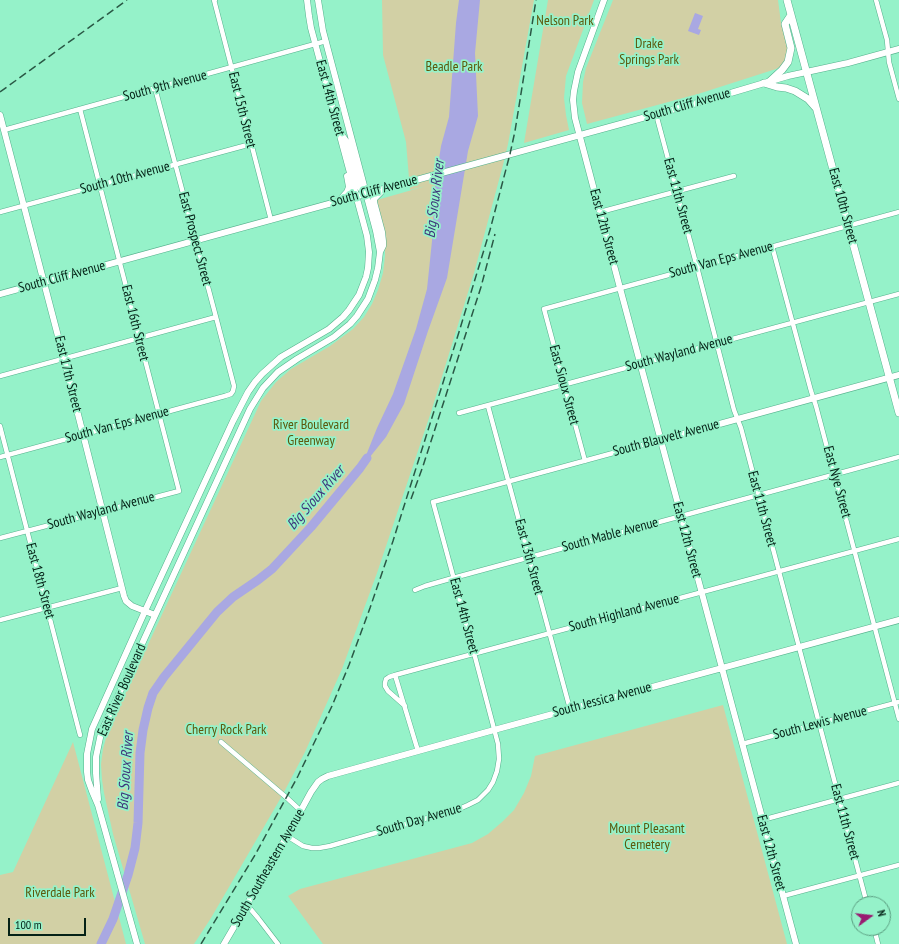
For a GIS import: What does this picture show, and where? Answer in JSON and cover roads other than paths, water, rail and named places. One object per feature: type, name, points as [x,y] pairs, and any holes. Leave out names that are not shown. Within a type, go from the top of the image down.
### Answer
[{"type":"main road","name":"East 14th Street","points":[[307,0],[309,16],[356,196]]},
{"type":"main road","name":"East 14th Street","points":[[318,0],[322,26],[366,193]]},
{"type":"main road","name":"East 12th Street","points":[[604,0],[575,82],[574,110],[640,364],[796,944]]},
{"type":"main road","name":"East 10th Street","points":[[787,0],[899,412]]},
{"type":"main road","points":[[792,15],[785,24],[791,48],[788,62],[782,70],[767,82],[777,87],[795,91],[808,99],[817,110]]},
{"type":"main road","name":"South Cliff Avenue","points":[[0,294],[656,114],[767,82],[848,63],[899,49]]},
{"type":"main road","name":"East 17th Street","points":[[0,115],[124,596],[128,603],[132,606],[155,615]]},
{"type":"main road","points":[[339,130],[346,141],[357,182],[361,190],[366,193]]},
{"type":"main road","points":[[339,130],[338,142],[349,183],[347,192],[339,201]]},
{"type":"main road","points":[[380,252],[383,246],[382,232],[374,199],[385,188]]},
{"type":"main road","name":"East River Boulevard","points":[[98,805],[96,757],[101,734],[242,425],[263,388],[270,381],[287,365],[334,337],[350,324],[368,300],[378,268],[380,252],[366,193]]},
{"type":"main road","points":[[356,196],[362,199],[366,206],[374,236],[378,268]]},
{"type":"main road","name":"East River Boulevard","points":[[98,805],[92,791],[87,772],[87,754],[90,737],[96,720],[145,611],[248,392],[262,374],[281,357],[336,324],[349,310],[359,295],[366,277],[369,252],[367,236],[356,196]]},
{"type":"main road","name":"South Blauvelt Avenue","points":[[661,440],[899,375]]},
{"type":"main road","name":"South Jessica Avenue","points":[[311,792],[318,782],[328,776],[722,667],[899,620]]},
{"type":"main road","name":"South Southeastern Avenue","points":[[224,944],[311,792]]},
{"type":"main road","points":[[98,805],[137,944]]},
{"type":"street","name":"East 15th Street","points":[[215,0],[231,68],[272,220]]},
{"type":"street","points":[[876,0],[887,40],[889,62],[899,100]]},
{"type":"street","name":"South 9th Avenue","points":[[4,130],[326,41]]},
{"type":"street","name":"East Prospect Street","points":[[155,88],[234,386],[233,391]]},
{"type":"street","name":"East 16th Street","points":[[80,109],[179,491]]},
{"type":"street","name":"East 11th Street","points":[[656,114],[734,410],[741,428],[759,495],[865,896]]},
{"type":"street","name":"South 10th Avenue","points":[[0,212],[251,144]]},
{"type":"street","points":[[600,212],[734,176]]},
{"type":"street","name":"South Van Eps Avenue","points":[[544,309],[899,212]]},
{"type":"street","name":"East Nye Street","points":[[772,246],[897,703],[899,719]]},
{"type":"street","name":"South Wayland Avenue","points":[[459,413],[899,294]]},
{"type":"street","name":"East Sioux Street","points":[[544,309],[585,461]]},
{"type":"street","points":[[0,376],[216,317]]},
{"type":"street","name":"South Van Eps Avenue","points":[[0,457],[225,396],[231,394],[233,391]]},
{"type":"street","name":"East 13th Street","points":[[488,406],[570,709]]},
{"type":"street","name":"East 18th Street","points":[[0,426],[80,735]]},
{"type":"street","name":"South Blauvelt Avenue","points":[[433,502],[661,440]]},
{"type":"street","name":"South Mable Avenue","points":[[415,590],[453,578],[899,457]]},
{"type":"street","name":"South Wayland Avenue","points":[[0,538],[179,491]]},
{"type":"street","name":"East 14th Street","points":[[433,502],[494,730]]},
{"type":"street","name":"South Highland Avenue","points":[[396,675],[899,539]]},
{"type":"street","points":[[0,620],[122,588]]},
{"type":"street","points":[[404,706],[388,690],[384,683],[386,679],[396,675],[418,751]]},
{"type":"street","name":"South Lewis Avenue","points":[[742,744],[897,703]]},
{"type":"street","name":"South Day Avenue","points":[[287,836],[303,846],[319,848],[468,806],[478,800],[488,790],[497,771],[499,759],[498,744],[494,730]]},
{"type":"street","points":[[221,742],[300,811]]},
{"type":"street","points":[[762,820],[899,783]]},
{"type":"street","points":[[783,896],[899,865]]},
{"type":"street","points":[[247,905],[278,944]]},
{"type":"water","points":[[459,0],[480,0],[475,53],[478,116],[468,151],[447,278],[404,404],[386,437],[361,468],[393,394],[416,329],[427,289],[432,241],[435,186],[441,146],[449,117]]},
{"type":"water","points":[[695,13],[703,16],[698,29],[701,30],[699,35],[688,31]]},
{"type":"waterway","name":"Big Sioux River","points":[[101,944],[113,919],[128,875],[135,848],[138,823],[140,753],[143,730],[153,693],[164,677],[217,612],[233,597],[272,569],[311,527],[367,458]]},
{"type":"railway","points":[[0,92],[127,0]]},
{"type":"railway","points":[[201,944],[255,855],[298,776],[332,706],[370,608],[393,541],[490,230],[515,131],[536,0]]},
{"type":"railway","points":[[411,499],[481,287],[495,234]]},
{"type":"park label","name":"Nelson Park","points":[[565,21]]},
{"type":"park label","name":"Drake Springs Park","points":[[649,52]]},
{"type":"park label","name":"Beadle Park","points":[[454,67]]},
{"type":"park label","name":"River Boulevard Greenway","points":[[311,434]]},
{"type":"park label","name":"Cherry Rock Park","points":[[226,730]]},
{"type":"park label","name":"Mount Pleasant Cemetery","points":[[647,838]]},
{"type":"park label","name":"Riverdale Park","points":[[60,893]]}]
